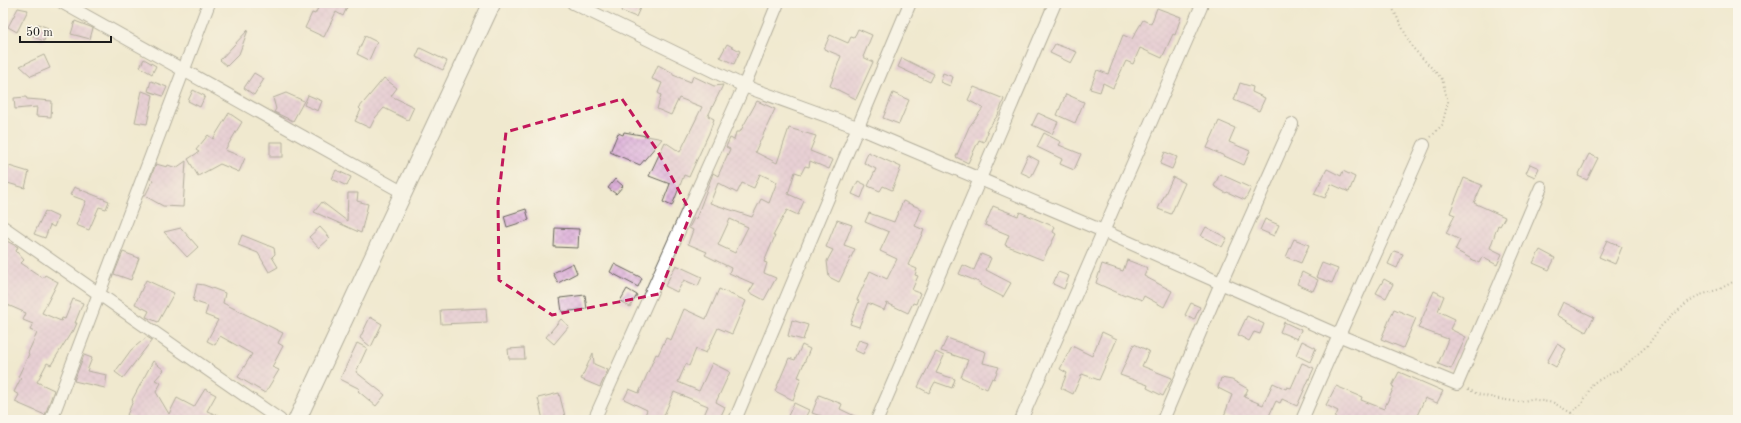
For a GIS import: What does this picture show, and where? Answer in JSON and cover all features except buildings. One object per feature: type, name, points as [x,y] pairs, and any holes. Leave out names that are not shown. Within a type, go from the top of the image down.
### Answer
[{"type":"main road","points":[[297,420],[492,3]]},
{"type":"street","points":[[63,3],[404,193]]},
{"type":"street","points":[[51,420],[209,3]]},
{"type":"street","points":[[573,3],[744,86],[856,127],[1103,231],[1338,335],[1458,384],[1541,187]]},
{"type":"street","points":[[594,420],[744,86],[778,3]]},
{"type":"street","points":[[735,420],[856,127],[910,3]]},
{"type":"street","points":[[877,420],[981,180],[1055,3]]},
{"type":"street","points":[[1021,420],[1201,7]]},
{"type":"street","points":[[1163,420],[1220,283],[1292,124]]},
{"type":"street","points":[[1302,420],[1338,335],[1386,233],[1424,145]]},
{"type":"street","points":[[3,227],[280,420]]},
{"type":"path","points":[[1390,3],[1412,47],[1442,79],[1448,102],[1442,125],[1424,145]]},
{"type":"path","points":[[1571,413],[1582,404],[1593,384],[1622,368],[1648,345],[1662,326],[1688,302],[1698,296],[1720,289],[1738,279]]},
{"type":"path","points":[[1458,384],[1477,394],[1499,399],[1520,402],[1531,399],[1554,403],[1583,420]]},
{"type":"highlighted area","points":[[622,99],[657,150],[691,213],[659,294],[552,315],[499,280],[498,202],[506,132]]}]
